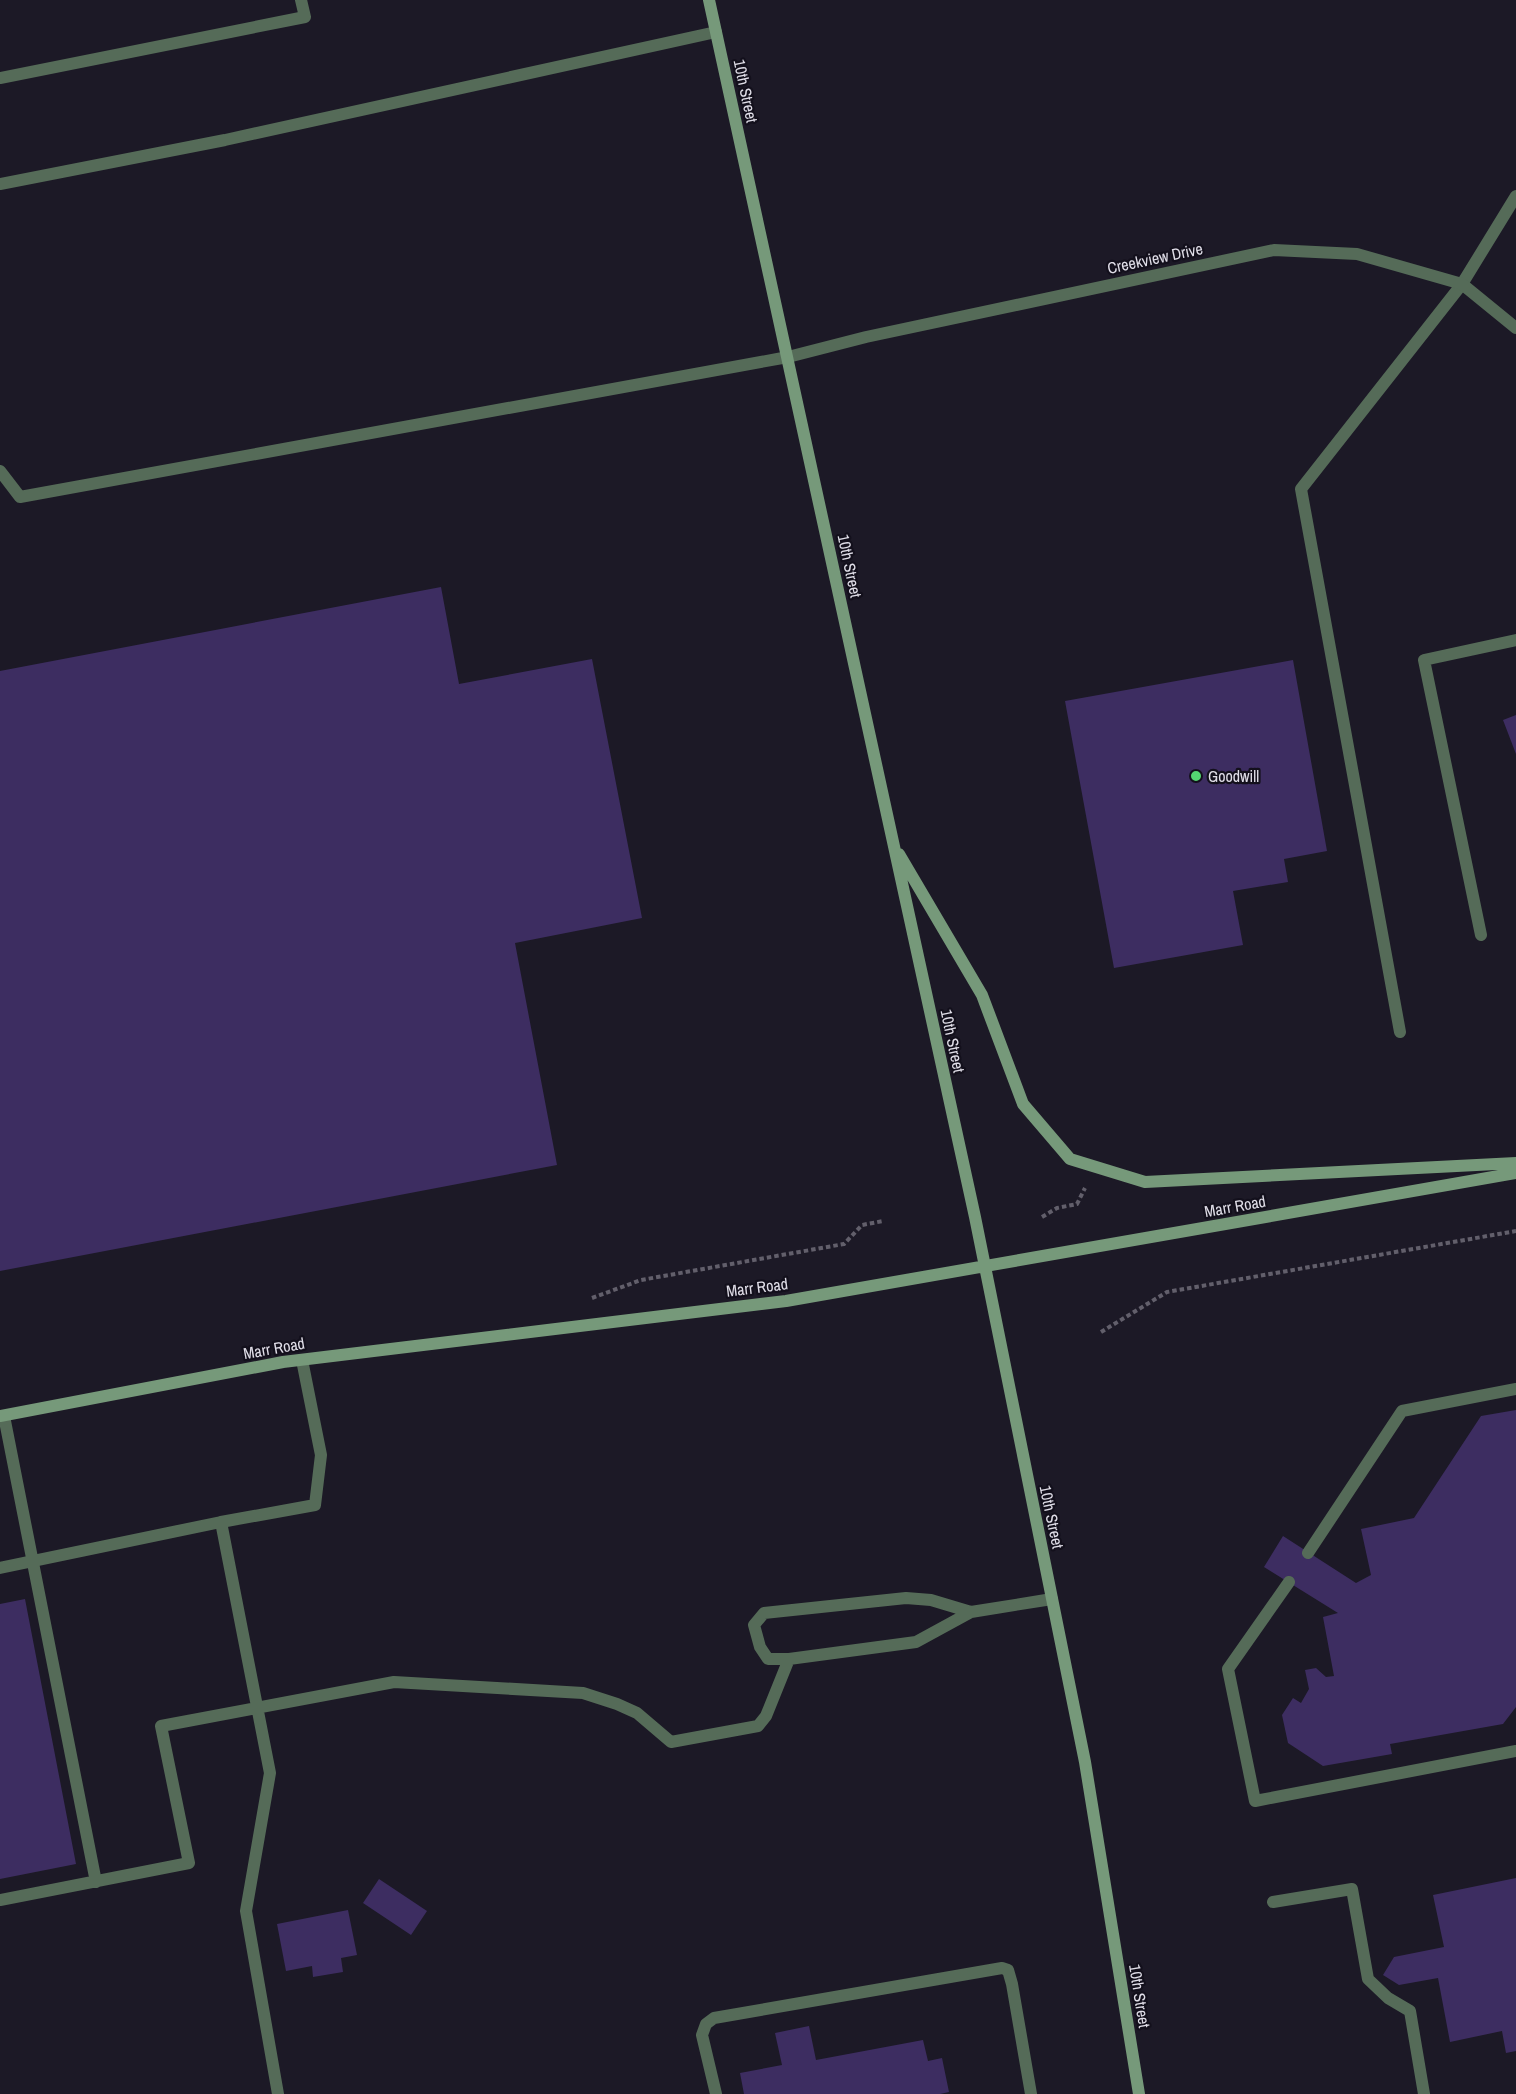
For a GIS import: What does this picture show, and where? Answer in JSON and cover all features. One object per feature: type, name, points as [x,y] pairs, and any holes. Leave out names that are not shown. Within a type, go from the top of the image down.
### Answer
[{"type":"main road","name":"10th Street","points":[[709,0],[975,1217],[1085,1762],[1139,2094]]},
{"type":"main road","points":[[892,842],[982,995],[1023,1104],[1070,1159],[1145,1182],[1516,1163]]},
{"type":"main road","name":"Marr Road","points":[[2,1416],[302,1360],[786,1301],[1516,1173]]},
{"type":"street","points":[[0,78],[305,17],[301,0]]},
{"type":"street","points":[[0,184],[225,140],[716,32]]},
{"type":"street","points":[[1400,1032],[1300,489],[1462,284],[1516,196]]},
{"type":"street","name":"Creekview Drive","points":[[0,471],[20,497],[788,357],[866,337],[1274,250],[1357,254],[1462,284],[1516,328]]},
{"type":"street","points":[[1482,935],[1424,660],[1516,640]]},
{"type":"street","points":[[0,1568],[315,1505],[321,1455],[302,1360]]},
{"type":"street","points":[[1308,1553],[1402,1411],[1516,1389]]},
{"type":"street","points":[[2,1416],[96,1882]]},
{"type":"street","points":[[221,1522],[270,1773],[246,1911],[278,2094]]},
{"type":"street","points":[[1289,1582],[1228,1669],[1256,1801],[1516,1751]]},
{"type":"street","points":[[971,1612],[931,1600],[906,1598],[764,1613],[754,1625],[759,1647],[768,1659],[789,1659],[916,1642],[971,1612],[1052,1599]]},
{"type":"street","points":[[0,1900],[189,1863],[161,1726],[394,1682],[583,1693],[637,1713],[670,1742],[758,1726],[766,1716],[789,1659]]},
{"type":"street","points":[[1273,1902],[1352,1889],[1368,1979],[1388,1998],[1410,2011],[1424,2094]]},
{"type":"street","points":[[716,2094],[702,2035],[706,2024],[714,2018],[1002,1968],[1008,1970],[1012,1984],[1031,2094]]},
{"type":"path","points":[[1042,1217],[1057,1208],[1077,1204],[1085,1188]]},
{"type":"path","points":[[586,1300],[641,1280],[844,1244],[862,1225],[883,1221]]},
{"type":"path","points":[[1101,1332],[1167,1292],[1516,1231]]},
{"type":"building","points":[[441,587],[459,684],[592,659],[642,918],[515,943],[557,1165],[0,1271],[0,671]]},
{"type":"building","name":"Goodwill","points":[[1293,660],[1327,851],[1284,859],[1288,882],[1233,891],[1243,945],[1114,968],[1065,701]]},
{"type":"building","points":[[1516,715],[1516,754],[1503,720]]},
{"type":"building","points":[[1516,1410],[1516,1707],[1503,1724],[1390,1744],[1392,1754],[1323,1766],[1288,1743],[1282,1715],[1293,1698],[1301,1703],[1309,1689],[1305,1670],[1316,1668],[1326,1677],[1334,1676],[1323,1617],[1338,1613],[1264,1567],[1283,1536],[1356,1583],[1371,1575],[1361,1529],[1414,1518],[1481,1416]]},
{"type":"building","points":[[25,1599],[76,1864],[0,1879],[0,1604]]},
{"type":"building","points":[[1516,1878],[1516,2051],[1506,2053],[1502,2031],[1450,2042],[1438,1978],[1399,1985],[1383,1975],[1394,1957],[1444,1947],[1433,1895]]},
{"type":"building","points":[[379,1879],[427,1911],[411,1935],[363,1903]]},
{"type":"building","points":[[348,1910],[357,1955],[341,1958],[343,1972],[313,1977],[312,1966],[286,1971],[277,1924]]},
{"type":"building","points":[[809,2026],[816,2060],[923,2040],[928,2061],[942,2058],[949,2092],[940,2094],[744,2094],[740,2073],[782,2065],[775,2033]]},
{"type":"place","name":"Goodwill","points":[[1196,776]]}]
